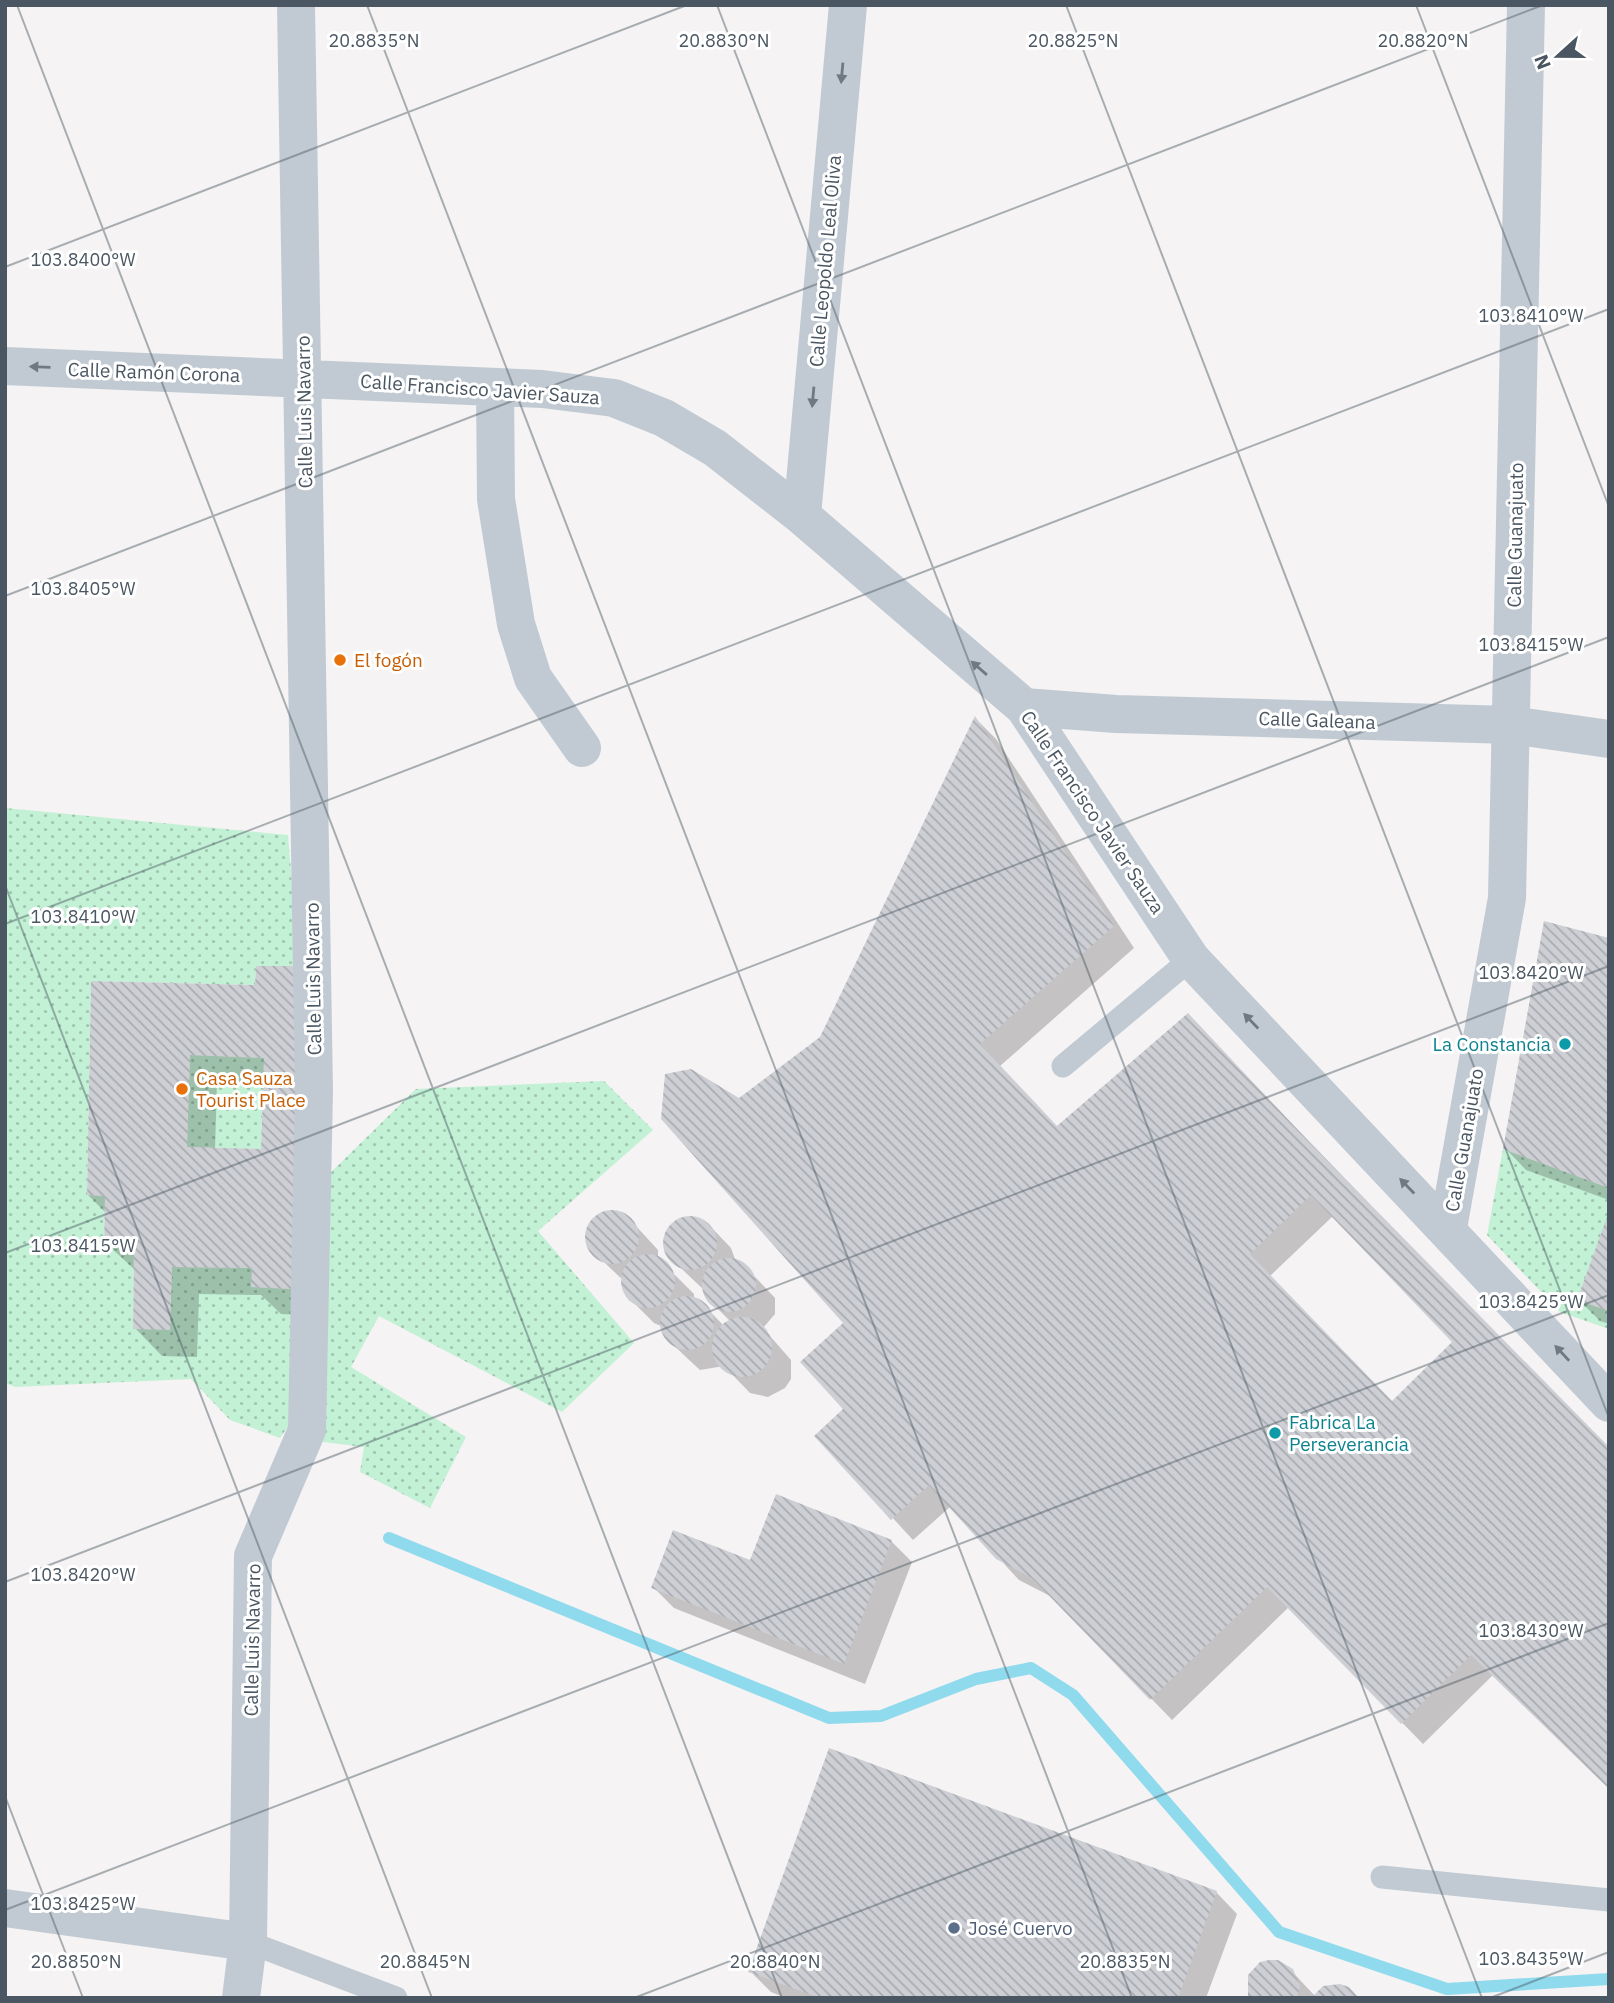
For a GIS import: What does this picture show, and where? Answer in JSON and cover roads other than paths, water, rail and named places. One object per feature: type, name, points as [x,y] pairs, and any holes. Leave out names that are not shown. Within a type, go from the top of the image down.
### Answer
[{"type":"street","name":"Calle Luis Navarro","points":[[241,1998],[248,1942],[253,1556],[307,1430],[314,1091],[296,5]]},
{"type":"street","name":"Calle Leopoldo Leal Oliva","points":[[802,516],[848,5]]},
{"type":"street","name":"Calle Guanajuato","points":[[1448,1228],[1507,898],[1526,5]]},
{"type":"street","name":"Calle Ramón Corona","points":[[5,366],[304,378]]},
{"type":"street","name":"Calle Francisco Javier Sauza","points":[[304,378],[495,387],[614,398],[664,418],[715,448],[802,516],[1024,707],[1191,959],[1448,1228],[1609,1403]]},
{"type":"street","points":[[495,387],[496,499],[516,624],[533,678],[582,748]]},
{"type":"street","name":"Calle Galeana","points":[[1024,707],[1116,714],[1511,725],[1609,739]]},
{"type":"street","points":[[5,1908],[248,1942]]},
{"type":"lane","points":[[1063,1066],[1191,959]]},
{"type":"lane","points":[[1382,1877],[1609,1900]]},
{"type":"lane","points":[[248,1942],[396,1998]]},
{"type":"waterway","points":[[389,1538],[829,1718],[881,1716],[976,1679],[1031,1668],[1073,1695],[1279,1932],[1447,1989],[1609,1979]]},
{"type":"place","name":"El fogón","points":[[340,660]]},
{"type":"place","name":"La Constancia","points":[[1565,1044]]},
{"type":"place","name":"Casa Sauza Tourist Place","points":[[182,1089]]},
{"type":"place","name":"Fabrica La Perseverancia","points":[[1275,1433]]},
{"type":"place","name":"José Cuervo","points":[[954,1928]]}]
